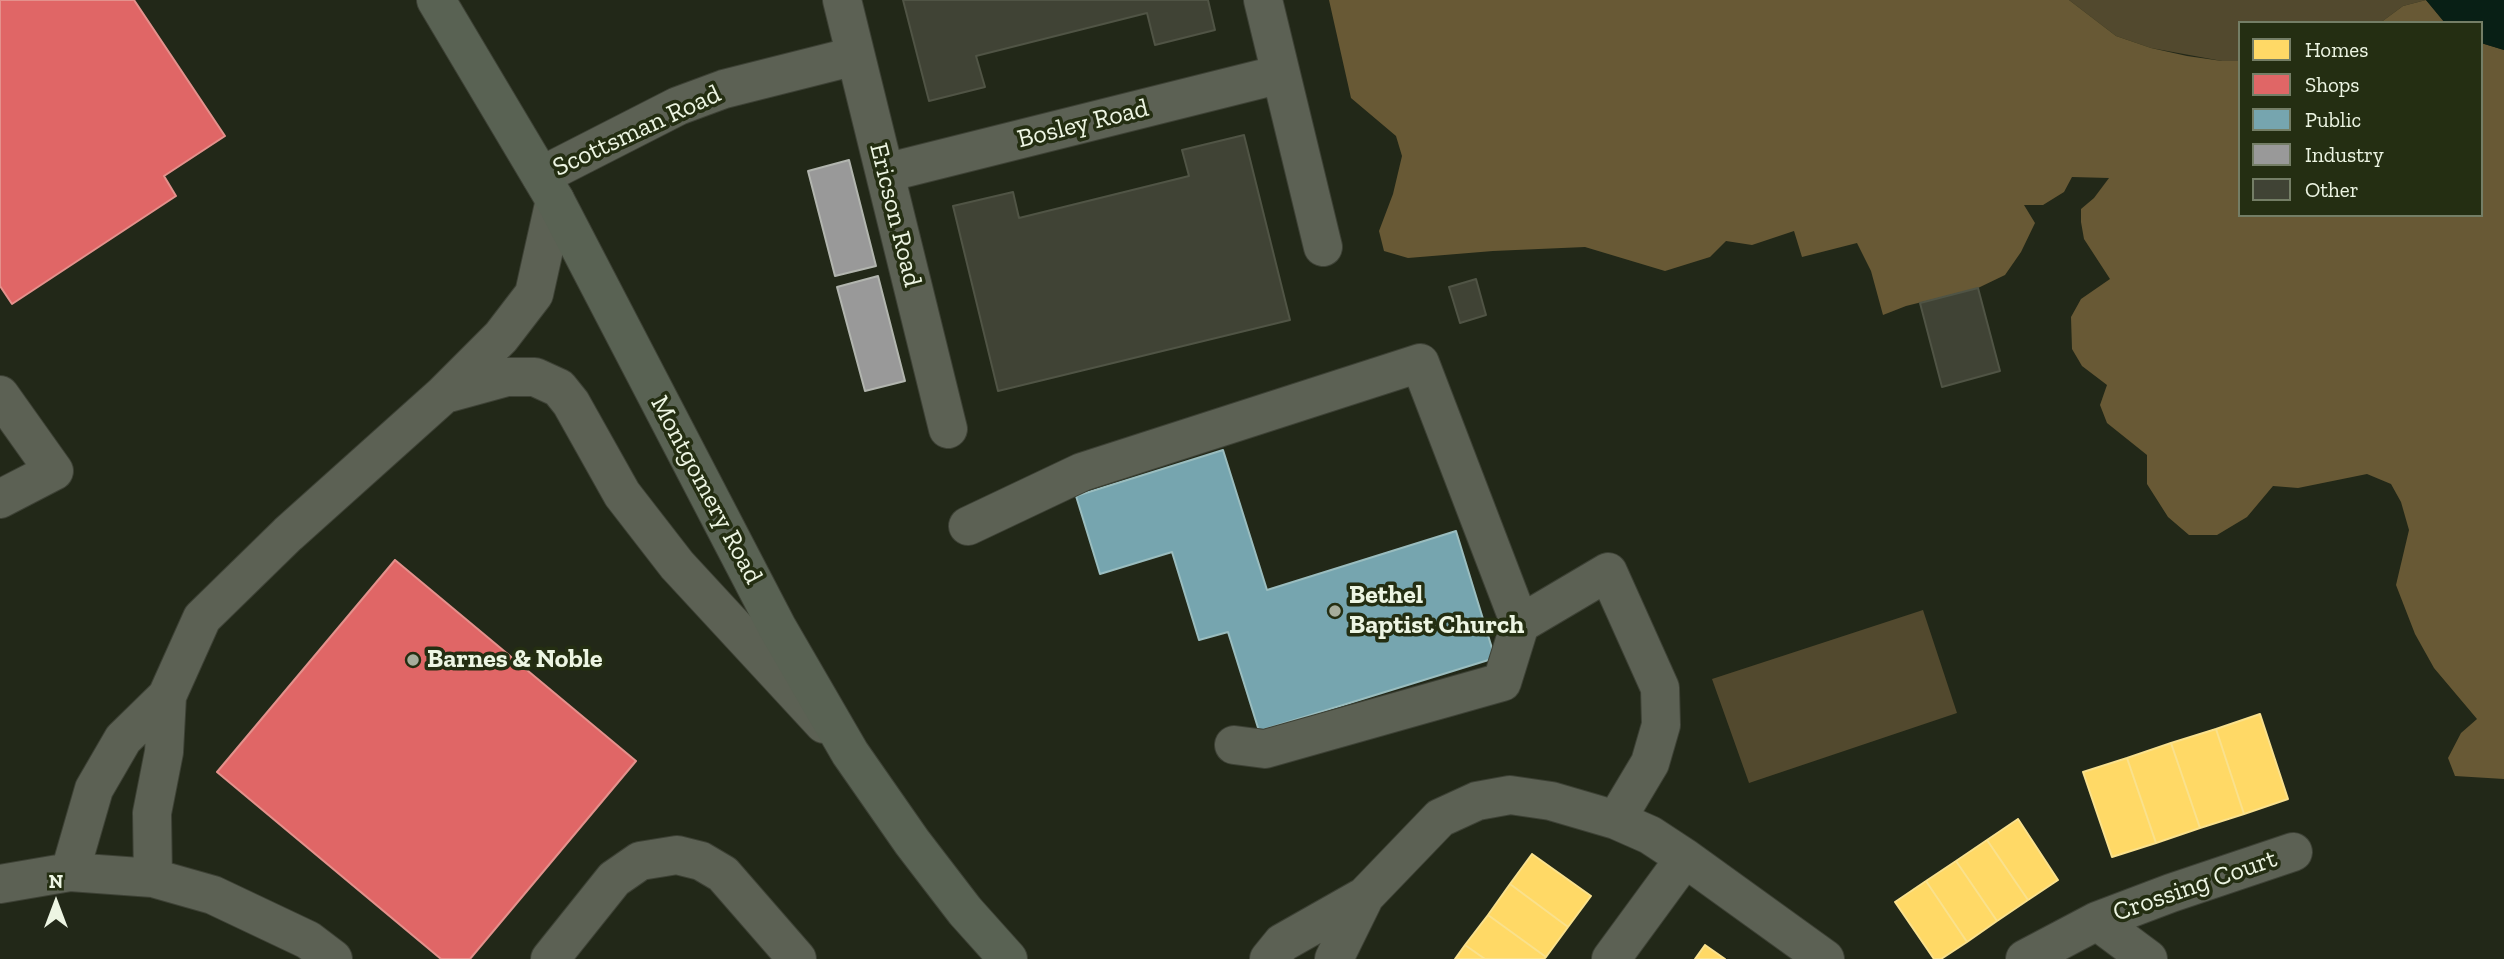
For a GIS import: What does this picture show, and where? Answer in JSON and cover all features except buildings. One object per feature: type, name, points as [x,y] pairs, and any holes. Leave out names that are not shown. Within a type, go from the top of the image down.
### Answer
[{"type":"main road","name":"Montgomery Road","points":[[436,0],[548,188],[771,615],[850,753],[965,912],[1007,959]]},
{"type":"street","name":"Ericson Road","points":[[842,0],[948,429]]},
{"type":"street","points":[[1263,0],[1323,247]]},
{"type":"street","name":"Scottsman Road","points":[[548,188],[678,106],[724,89],[855,56]]},
{"type":"street","name":"Bosley Road","points":[[885,173],[1281,74]]},
{"type":"street","points":[[153,878],[152,813],[164,752],[167,696],[202,618],[288,534],[443,395],[501,337],[534,294],[548,188]]},
{"type":"street","points":[[968,526],[1082,472],[1420,363],[1520,624],[1502,682],[1265,749],[1234,745]]},
{"type":"street","points":[[443,395],[507,377],[535,377],[559,388],[622,494],[677,565],[850,753]]},
{"type":"street","points":[[0,395],[54,471],[0,499]]},
{"type":"street","points":[[1520,624],[1608,572],[1660,688],[1661,724],[1650,763],[1616,820]]},
{"type":"street","points":[[70,872],[94,789],[122,739],[167,696]]},
{"type":"street","points":[[1269,959],[1282,943],[1365,896],[1440,818],[1477,801],[1510,795],[1550,801],[1616,820],[1650,835],[1825,959]]},
{"type":"street","name":"Crossing Court","points":[[2025,959],[2097,921],[2293,852]]},
{"type":"street","points":[[550,959],[614,879],[640,861],[677,855],[701,861],[723,874],[797,959]]},
{"type":"street","points":[[1611,959],[1685,858]]},
{"type":"street","points":[[0,884],[70,872],[153,878],[213,895],[308,940],[333,959]]},
{"type":"street","points":[[1334,959],[1365,896]]},
{"type":"street","name":"Crossing Court","points":[[2097,921],[2148,959]]},
{"type":"shaded area","points":[[1329,0],[2069,0],[2116,36],[2187,56],[2238,61],[2238,217],[2483,217],[2483,44],[2504,50],[2504,779],[2455,776],[2448,758],[2461,733],[2477,719],[2434,668],[2415,634],[2396,585],[2409,530],[2401,502],[2391,484],[2367,474],[2298,488],[2273,486],[2247,517],[2217,535],[2189,535],[2168,517],[2147,484],[2147,455],[2107,423],[2100,405],[2107,385],[2082,366],[2072,349],[2071,317],[2081,299],[2110,279],[2084,239],[2081,222],[2081,209],[2094,198],[2109,178],[2072,177],[2064,192],[2043,205],[2024,205],[2035,223],[2021,252],[2005,275],[1978,288],[1906,306],[1883,315],[1871,271],[1857,243],[1802,257],[1794,231],[1752,245],[1726,241],[1710,257],[1665,271],[1585,247],[1408,258],[1384,251],[1379,231],[1393,194],[1402,156],[1396,136],[1351,98]]},
{"type":"shaded area","points":[[2069,0],[2426,0],[2403,6],[2383,21],[2238,21],[2238,61],[2222,61],[2151,48],[2116,36]]},
{"type":"shaded area","points":[[2426,0],[2443,21],[2383,21],[2403,6]]},
{"type":"shaded area","points":[[2426,0],[2504,0],[2504,50],[2483,44],[2483,21],[2443,21]]},
{"type":"shaded area","points":[[1923,610],[1957,713],[1749,783],[1712,679]]},
{"type":"place","name":"Bethel Baptist Church","points":[[1335,611]]},
{"type":"place","name":"Barnes & Noble","points":[[413,660]]}]
